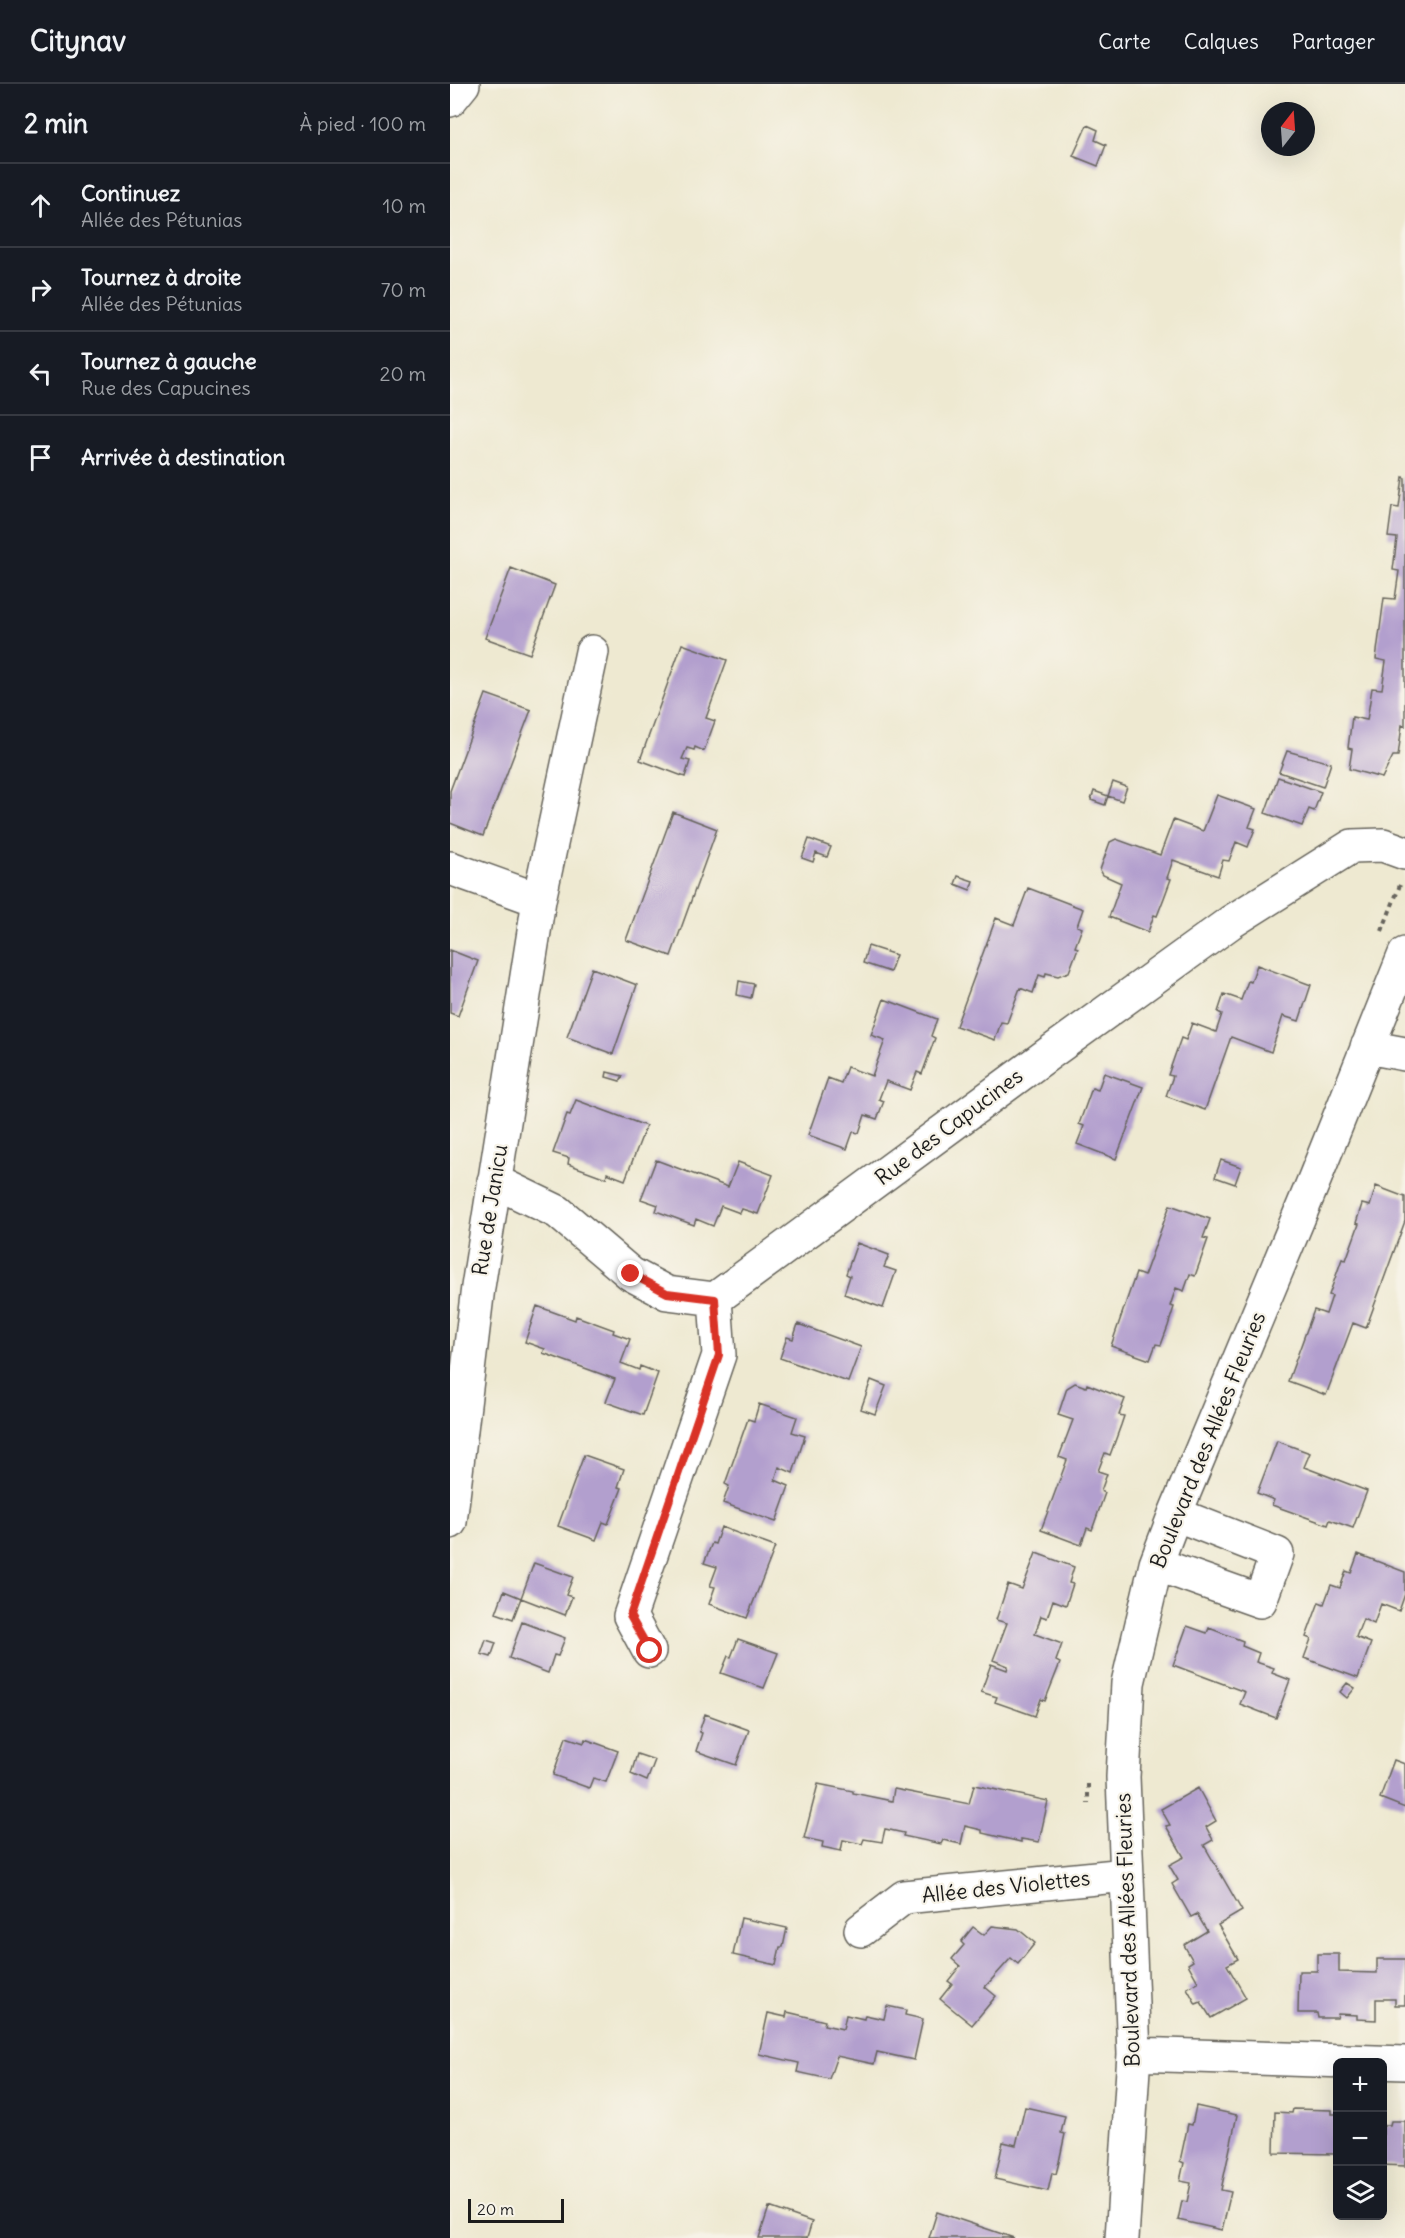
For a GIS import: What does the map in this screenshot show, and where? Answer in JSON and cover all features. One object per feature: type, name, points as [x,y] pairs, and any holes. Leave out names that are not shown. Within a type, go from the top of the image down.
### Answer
[{"type":"street","points":[[450,100],[463,84]]},
{"type":"street","name":"Rue de Janicu","points":[[450,1522],[478,1287],[539,900],[592,652]]},
{"type":"street","name":"Rue des Capucines","points":[[715,1299],[1231,922],[1352,846],[1383,845],[1405,853]]},
{"type":"street","points":[[450,868],[539,900]]},
{"type":"street","name":"Boulevard des Allées Fleuries","points":[[1122,2238],[1134,2054],[1123,1777],[1128,1683],[1156,1564],[1405,954]]},
{"type":"street","points":[[1367,1047],[1405,1054]]},
{"type":"street","points":[[494,1181],[558,1212],[631,1274],[667,1293],[715,1299],[719,1355],[630,1616],[650,1651]]},
{"type":"street","points":[[1156,1564],[1260,1602],[1277,1554],[1175,1514]]},
{"type":"street","name":"Allée des Violettes","points":[[861,1930],[904,1897],[1126,1875]]},
{"type":"street","points":[[1134,2054],[1405,2063]]},
{"type":"building","points":[[1087,125],[1098,130],[1095,140],[1106,145],[1098,166],[1073,156]]},
{"type":"building","points":[[1403,477],[1405,478],[1405,726],[1402,725],[1398,756],[1393,756],[1382,778],[1349,769],[1352,749],[1348,748],[1352,717],[1367,720],[1372,688],[1382,689],[1386,661],[1376,659],[1384,598],[1395,599],[1399,571],[1393,570],[1397,538],[1388,537],[1392,507],[1399,508]]},
{"type":"building","points":[[511,568],[555,585],[530,654],[485,638]]},
{"type":"building","points":[[682,644],[727,660],[706,718],[715,721],[704,751],[695,747],[694,750],[687,748],[682,759],[690,761],[685,777],[640,760]]},
{"type":"building","points":[[486,694],[531,710],[483,836],[450,823],[450,791]]},
{"type":"building","points":[[1287,751],[1331,763],[1323,787],[1279,772]]},
{"type":"building","points":[[1278,777],[1321,792],[1314,811],[1309,809],[1302,826],[1265,813]]},
{"type":"building","points":[[1113,782],[1127,787],[1122,801],[1108,796]]},
{"type":"building","points":[[1094,791],[1108,796],[1105,805],[1091,800]]},
{"type":"building","points":[[1217,795],[1256,809],[1249,827],[1255,829],[1248,847],[1236,842],[1229,861],[1223,860],[1218,876],[1173,860],[1167,878],[1171,879],[1157,916],[1154,915],[1148,932],[1109,917],[1121,883],[1103,875],[1100,870],[1110,842],[1116,839],[1160,855],[1173,820],[1203,831]]},
{"type":"building","points":[[673,812],[717,829],[671,956],[626,940]]},
{"type":"building","points":[[809,839],[831,847],[827,857],[816,853],[813,862],[802,858]]},
{"type":"building","points":[[958,876],[973,881],[970,890],[955,884]]},
{"type":"building","points":[[1028,888],[1083,909],[1077,926],[1082,928],[1075,947],[1078,948],[1069,972],[1058,976],[1046,973],[1045,977],[1039,975],[1033,993],[1020,988],[1007,1023],[1001,1022],[995,1040],[956,1026],[996,918],[1014,925]]},
{"type":"building","points":[[868,946],[896,955],[890,972],[863,963]]},
{"type":"building","points":[[450,950],[478,961],[458,1016],[450,1013]]},
{"type":"building","points":[[1257,965],[1311,985],[1299,1021],[1283,1016],[1271,1052],[1231,1037],[1205,1110],[1166,1096],[1173,1076],[1168,1075],[1181,1038],[1186,1040],[1192,1023],[1216,1032],[1222,1014],[1218,1012],[1224,994],[1241,1000]]},
{"type":"building","points":[[592,968],[637,985],[613,1054],[567,1037]]},
{"type":"building","points":[[739,981],[754,984],[751,998],[737,995]]},
{"type":"building","points":[[884,999],[937,1019],[931,1036],[935,1038],[922,1074],[917,1072],[910,1090],[886,1081],[879,1099],[884,1101],[877,1119],[865,1115],[859,1133],[853,1132],[847,1149],[808,1135],[828,1078],[841,1083],[847,1067],[872,1076],[885,1040],[871,1035]]},
{"type":"building","points":[[607,1072],[623,1076],[620,1081],[606,1077]]},
{"type":"building","points":[[1104,1073],[1143,1087],[1116,1159],[1077,1144],[1084,1126],[1079,1124],[1092,1088],[1098,1090]]},
{"type":"building","points":[[576,1100],[646,1126],[625,1180],[607,1173],[606,1178],[568,1164],[569,1158],[553,1153],[567,1114],[570,1115]]},
{"type":"building","points":[[656,1160],[728,1187],[738,1162],[773,1175],[758,1214],[742,1209],[740,1213],[721,1206],[713,1226],[696,1219],[694,1225],[656,1211],[658,1205],[641,1199]]},
{"type":"building","points":[[1221,1160],[1241,1167],[1235,1184],[1215,1177]]},
{"type":"building","points":[[1376,1186],[1405,1197],[1405,1221],[1366,1328],[1353,1323],[1326,1395],[1288,1381],[1314,1310],[1326,1314],[1332,1296],[1329,1295],[1342,1259],[1346,1260],[1359,1224],[1356,1223],[1362,1204],[1370,1206]]},
{"type":"building","points":[[1170,1205],[1210,1219],[1203,1238],[1208,1239],[1195,1276],[1190,1274],[1184,1291],[1176,1288],[1170,1306],[1174,1307],[1168,1326],[1161,1345],[1156,1344],[1150,1360],[1111,1346],[1136,1273],[1144,1276]]},
{"type":"building","points":[[857,1243],[889,1255],[884,1267],[896,1271],[883,1308],[844,1294],[850,1276],[846,1274]]},
{"type":"building","points":[[537,1306],[575,1320],[576,1316],[614,1330],[613,1333],[630,1339],[621,1363],[639,1370],[640,1366],[658,1373],[643,1415],[606,1402],[615,1379],[543,1353],[545,1349],[525,1342]]},
{"type":"building","points":[[798,1324],[861,1347],[848,1382],[780,1358],[787,1337],[793,1339]]},
{"type":"building","points":[[871,1380],[886,1386],[875,1414],[861,1409]]},
{"type":"building","points":[[1075,1383],[1086,1387],[1087,1384],[1125,1399],[1119,1415],[1124,1416],[1110,1455],[1105,1453],[1098,1471],[1107,1474],[1101,1491],[1105,1493],[1092,1530],[1087,1528],[1081,1545],[1041,1530],[1067,1460],[1059,1457],[1073,1420],[1058,1415],[1067,1388]]},
{"type":"building","points":[[759,1404],[797,1417],[792,1432],[805,1436],[793,1473],[779,1467],[775,1480],[789,1486],[776,1522],[723,1503],[729,1486],[725,1484],[748,1419],[754,1421]]},
{"type":"building","points":[[1277,1441],[1310,1453],[1304,1467],[1367,1491],[1353,1528],[1330,1520],[1328,1525],[1272,1505],[1274,1500],[1257,1493]]},
{"type":"building","points":[[584,1455],[624,1469],[618,1487],[622,1488],[608,1524],[603,1522],[596,1540],[558,1526]]},
{"type":"building","points":[[721,1527],[775,1547],[747,1618],[709,1604],[715,1587],[710,1586],[717,1567],[704,1563],[712,1543],[715,1544]]},
{"type":"building","points":[[1036,1553],[1074,1567],[1069,1583],[1073,1584],[1066,1605],[1053,1600],[1047,1618],[1041,1616],[1035,1634],[1062,1644],[1056,1661],[1060,1663],[1045,1701],[1041,1699],[1035,1716],[995,1702],[997,1697],[981,1692],[991,1664],[1007,1670],[1008,1666],[993,1660],[1007,1623],[996,1620],[1008,1584],[1022,1589]]},
{"type":"building","points":[[1358,1554],[1405,1572],[1405,1594],[1399,1611],[1381,1604],[1374,1624],[1363,1619],[1356,1637],[1371,1643],[1358,1678],[1304,1658],[1311,1639],[1306,1637],[1319,1602],[1324,1604],[1331,1585],[1340,1588],[1346,1571],[1351,1573]]},
{"type":"building","points":[[534,1563],[573,1577],[566,1595],[572,1597],[565,1615],[521,1598]]},
{"type":"building","points":[[504,1591],[521,1598],[513,1619],[496,1613]]},
{"type":"building","points":[[522,1622],[565,1638],[558,1656],[554,1655],[548,1673],[509,1658]]},
{"type":"building","points":[[1187,1626],[1207,1633],[1209,1628],[1243,1641],[1242,1646],[1259,1653],[1256,1662],[1274,1668],[1272,1673],[1290,1680],[1276,1718],[1240,1704],[1245,1692],[1173,1665]]},
{"type":"building","points":[[738,1639],[778,1653],[764,1688],[721,1673]]},
{"type":"building","points":[[486,1640],[496,1643],[491,1657],[481,1654]]},
{"type":"building","points":[[1347,1683],[1355,1688],[1347,1698],[1340,1692]]},
{"type":"building","points":[[705,1714],[749,1730],[736,1765],[696,1751]]},
{"type":"building","points":[[566,1737],[584,1743],[585,1739],[618,1751],[606,1782],[593,1778],[589,1788],[553,1775]]},
{"type":"building","points":[[637,1754],[655,1760],[647,1781],[631,1774]]},
{"type":"building","points":[[1394,1760],[1405,1764],[1405,1808],[1380,1798]]},
{"type":"building","points":[[818,1784],[892,1801],[894,1789],[969,1804],[974,1785],[1048,1801],[1039,1842],[1021,1839],[1021,1842],[982,1833],[982,1830],[965,1826],[961,1844],[943,1840],[941,1844],[903,1836],[904,1833],[885,1829],[882,1842],[864,1839],[862,1844],[843,1840],[841,1851],[822,1847],[823,1842],[804,1838]]},
{"type":"building","points":[[1198,1788],[1216,1821],[1206,1827],[1213,1840],[1204,1845],[1242,1911],[1218,1925],[1238,1959],[1227,1965],[1246,1998],[1211,2018],[1201,2002],[1196,2004],[1187,1988],[1198,1982],[1188,1964],[1193,1961],[1184,1945],[1207,1931],[1197,1914],[1191,1917],[1172,1884],[1178,1880],[1169,1865],[1184,1857],[1166,1826],[1170,1825],[1161,1809]]},
{"type":"building","points":[[741,1918],[787,1928],[776,1965],[733,1955]]},
{"type":"building","points":[[992,1926],[1018,1929],[1035,1943],[1018,1964],[1011,1958],[985,1987],[996,1996],[972,2025],[940,1999],[952,1984],[948,1981],[960,1966],[952,1959],[964,1945],[961,1942],[973,1927],[984,1935]]},
{"type":"building","points":[[1317,1954],[1339,1954],[1339,1972],[1377,1973],[1377,1959],[1405,1959],[1405,2005],[1395,2005],[1395,1999],[1376,1999],[1376,2020],[1357,2019],[1357,2015],[1338,2014],[1337,2018],[1318,2018],[1317,2013],[1298,2013],[1299,1971],[1317,1971]]},
{"type":"building","points":[[887,2006],[906,2010],[905,2015],[923,2019],[914,2060],[877,2052],[874,2064],[837,2056],[829,2079],[797,2072],[799,2063],[759,2054],[768,2013],[786,2017],[787,2012],[825,2021],[824,2025],[843,2029],[846,2015],[864,2019],[865,2015],[884,2019]]},
{"type":"building","points":[[1196,2106],[1237,2115],[1221,2190],[1231,2192],[1222,2230],[1178,2220],[1182,2201],[1187,2202],[1191,2183],[1180,2181],[1184,2163],[1180,2161],[1188,2124],[1192,2125]]},
{"type":"building","points":[[1025,2107],[1065,2116],[1061,2133],[1065,2134],[1059,2162],[1056,2174],[1052,2173],[1048,2191],[995,2179],[1003,2142],[1016,2145]]},
{"type":"building","points":[[1293,2109],[1332,2110],[1333,2154],[1274,2153],[1275,2112],[1292,2113]]},
{"type":"building","points":[[1391,2121],[1405,2121],[1405,2166],[1387,2165],[1387,2125],[1390,2125]]},
{"type":"building","points":[[769,2207],[812,2222],[807,2238],[759,2238]]},
{"type":"building","points":[[937,2212],[1014,2238],[929,2238]]},
{"type":"route","points":[[631,1274],[667,1293],[715,1299],[719,1355],[630,1616],[650,1651]]}]
